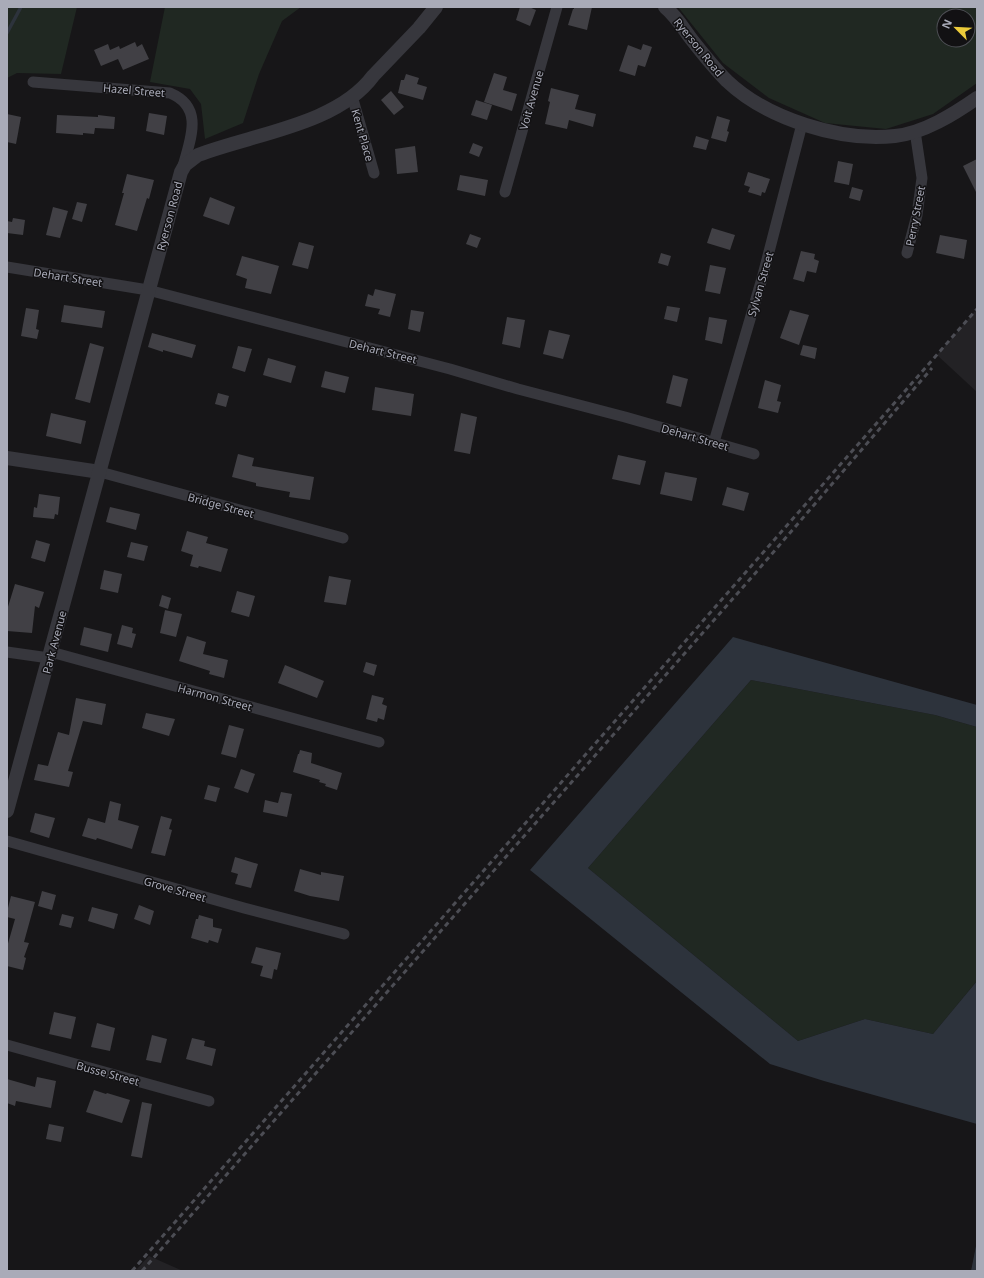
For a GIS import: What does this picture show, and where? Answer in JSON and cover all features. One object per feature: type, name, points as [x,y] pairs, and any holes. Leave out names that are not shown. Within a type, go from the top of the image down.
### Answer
[{"type":"street","name":"Ryerson Road","points":[[100,472],[148,290],[185,165],[198,155],[320,116],[352,96],[368,83],[419,28],[436,7]]},
{"type":"street","name":"Voit Avenue","points":[[505,192],[557,7]]},
{"type":"street","name":"Ryerson Road","points":[[667,8],[678,20],[710,64],[728,82],[748,98],[770,110],[802,124],[824,131],[849,135],[896,136],[915,131],[938,122],[960,110],[977,98]]},
{"type":"street","name":"Hazel Street","points":[[33,82],[170,92],[177,96],[184,101],[189,108],[192,115],[193,124],[182,171]]},
{"type":"street","name":"Kent Place","points":[[352,96],[374,173]]},
{"type":"street","name":"Sylvan Street","points":[[714,442],[763,275],[802,124]]},
{"type":"street","name":"Perry Street","points":[[907,253],[917,215],[922,178],[915,131]]},
{"type":"street","name":"Dehart Street","points":[[7,267],[148,290],[450,369],[518,389],[625,416],[754,454]]},
{"type":"street","points":[[7,458],[100,472]]},
{"type":"street","name":"Bridge Street","points":[[100,472],[343,538]]},
{"type":"street","name":"Park Avenue","points":[[7,811],[100,472]]},
{"type":"street","name":"Harmon Street","points":[[7,652],[50,655],[379,742]]},
{"type":"street","name":"Grove Street","points":[[7,841],[244,908],[344,934]]},
{"type":"street","name":"Busse Street","points":[[7,1045],[209,1101]]},
{"type":"shaded area","points":[[7,7],[77,7],[61,74],[17,73],[7,78]]},
{"type":"shaded area","points":[[165,7],[301,7],[282,21],[259,74],[243,123],[205,139],[201,104],[190,89],[150,82]]},
{"type":"shaded area","points":[[678,7],[977,7],[977,83],[933,114],[886,129],[825,123],[769,98],[723,63]]},
{"type":"shaded area","points":[[977,309],[977,392],[937,355]]},
{"type":"shaded area","points":[[733,637],[977,705],[977,727],[935,715],[751,680],[588,868],[798,1041],[865,1019],[933,1034],[977,981],[977,1124],[824,1081],[770,1064],[530,870]]},
{"type":"shaded area","points":[[751,680],[935,715],[977,727],[977,981],[933,1034],[865,1019],[798,1041],[588,868]]},
{"type":"shaded area","points":[[977,1241],[977,1271],[971,1271]]},
{"type":"shaded area","points":[[149,1256],[183,1271],[135,1271]]},
{"type":"building","points":[[520,7],[529,7],[536,10],[530,26],[516,20]]},
{"type":"building","points":[[574,7],[592,7],[587,30],[568,25]]},
{"type":"building","points":[[135,42],[137,47],[142,44],[149,59],[123,70],[118,59],[101,66],[94,50],[108,44],[110,50],[119,46],[120,49]]},
{"type":"building","points":[[643,44],[652,47],[645,67],[638,65],[635,76],[619,71],[628,45],[641,50]]},
{"type":"building","points":[[494,73],[507,77],[503,90],[517,94],[512,111],[484,102]]},
{"type":"building","points":[[406,74],[419,78],[417,84],[427,87],[423,100],[398,93],[401,80],[404,80]]},
{"type":"building","points":[[551,88],[579,95],[575,109],[596,114],[593,127],[569,120],[567,129],[545,124],[550,102],[548,101]]},
{"type":"building","points":[[391,91],[404,107],[394,115],[381,100]]},
{"type":"building","points":[[476,100],[492,105],[487,120],[471,115]]},
{"type":"building","points":[[149,113],[167,116],[164,135],[146,131]]},
{"type":"building","points":[[7,114],[21,117],[16,144],[7,142]]},
{"type":"building","points":[[57,115],[98,117],[98,115],[115,117],[114,129],[95,128],[94,134],[83,133],[83,135],[56,133]]},
{"type":"building","points":[[717,116],[730,120],[726,142],[711,138]]},
{"type":"building","points":[[696,136],[709,140],[706,150],[693,147]]},
{"type":"building","points":[[473,143],[483,147],[479,157],[469,153]]},
{"type":"building","points":[[415,146],[418,172],[397,174],[395,149]]},
{"type":"building","points":[[977,159],[977,194],[963,166]]},
{"type":"building","points":[[838,161],[853,164],[849,185],[834,182]]},
{"type":"building","points":[[748,172],[770,179],[765,193],[762,192],[761,196],[748,192],[750,187],[744,185]]},
{"type":"building","points":[[127,174],[154,180],[149,199],[147,198],[137,231],[115,225],[124,193],[122,193]]},
{"type":"building","points":[[460,175],[488,180],[485,196],[457,190]]},
{"type":"building","points":[[852,187],[863,190],[860,201],[849,198]]},
{"type":"building","points":[[210,197],[235,207],[229,225],[203,216]]},
{"type":"building","points":[[77,202],[87,204],[82,222],[72,219]]},
{"type":"building","points":[[53,207],[68,211],[60,238],[46,235]]},
{"type":"building","points":[[13,218],[25,220],[23,235],[7,233],[7,221],[12,222]]},
{"type":"building","points":[[712,228],[735,235],[730,250],[707,243]]},
{"type":"building","points":[[470,234],[481,238],[477,248],[466,244]]},
{"type":"building","points":[[940,235],[967,240],[964,259],[936,253]]},
{"type":"building","points":[[299,242],[314,246],[308,269],[292,265]]},
{"type":"building","points":[[801,251],[815,254],[814,259],[819,261],[816,273],[807,271],[804,282],[793,279]]},
{"type":"building","points":[[661,253],[671,256],[668,266],[658,263]]},
{"type":"building","points":[[242,256],[279,266],[271,294],[245,288],[247,279],[236,275]]},
{"type":"building","points":[[710,265],[726,268],[720,294],[705,291]]},
{"type":"building","points":[[375,289],[396,294],[390,317],[378,314],[380,309],[365,306],[368,294],[373,296]]},
{"type":"building","points":[[64,305],[105,311],[102,328],[61,322]]},
{"type":"building","points":[[667,306],[680,308],[677,322],[664,319]]},
{"type":"building","points":[[26,308],[39,310],[36,329],[39,330],[37,339],[21,336]]},
{"type":"building","points":[[411,310],[424,312],[420,332],[408,329]]},
{"type":"building","points":[[790,310],[809,315],[799,345],[780,338]]},
{"type":"building","points":[[507,317],[525,320],[520,348],[502,344]]},
{"type":"building","points":[[709,317],[727,320],[722,344],[705,340]]},
{"type":"building","points":[[549,330],[570,335],[563,359],[543,354]]},
{"type":"building","points":[[152,333],[196,345],[192,358],[163,350],[163,352],[148,347]]},
{"type":"building","points":[[90,343],[104,347],[90,403],[75,399]]},
{"type":"building","points":[[803,345],[817,348],[815,359],[800,355]]},
{"type":"building","points":[[238,346],[252,349],[245,372],[232,368]]},
{"type":"building","points":[[268,358],[296,366],[291,383],[263,375]]},
{"type":"building","points":[[325,371],[349,377],[345,393],[321,387]]},
{"type":"building","points":[[673,375],[688,379],[681,407],[666,403]]},
{"type":"building","points":[[765,380],[781,385],[777,401],[781,402],[778,413],[758,408]]},
{"type":"building","points":[[375,387],[414,394],[411,416],[372,410]]},
{"type":"building","points":[[218,393],[229,396],[226,407],[215,404]]},
{"type":"building","points":[[51,413],[86,421],[81,444],[46,436]]},
{"type":"building","points":[[461,413],[477,417],[470,454],[454,451]]},
{"type":"building","points":[[238,454],[254,458],[252,466],[314,477],[310,500],[289,497],[290,492],[256,486],[256,483],[232,477]]},
{"type":"building","points":[[618,455],[646,461],[640,485],[612,479]]},
{"type":"building","points":[[665,472],[697,478],[692,501],[660,494]]},
{"type":"building","points":[[727,487],[749,493],[744,511],[722,505]]},
{"type":"building","points":[[39,494],[60,497],[58,515],[55,514],[54,519],[33,517],[34,507],[37,508]]},
{"type":"building","points":[[110,507],[140,514],[136,530],[106,522]]},
{"type":"building","points":[[187,531],[208,537],[206,543],[228,549],[221,572],[199,566],[198,568],[190,566],[193,555],[181,551]]},
{"type":"building","points":[[36,540],[50,544],[45,562],[31,558]]},
{"type":"building","points":[[131,542],[148,546],[144,561],[127,557]]},
{"type":"building","points":[[104,570],[122,574],[118,593],[100,589]]},
{"type":"building","points":[[329,576],[351,580],[346,605],[324,602]]},
{"type":"building","points":[[15,584],[44,592],[39,608],[35,606],[32,633],[7,631],[7,610]]},
{"type":"building","points":[[237,591],[255,596],[249,617],[231,612]]},
{"type":"building","points":[[162,595],[171,598],[168,609],[159,606]]},
{"type":"building","points":[[165,610],[182,614],[176,637],[160,633]]},
{"type":"building","points":[[122,625],[133,628],[132,633],[136,634],[132,648],[117,644]]},
{"type":"building","points":[[84,627],[112,634],[108,652],[80,645]]},
{"type":"building","points":[[187,636],[206,642],[203,654],[228,660],[224,678],[209,674],[210,671],[179,661]]},
{"type":"building","points":[[366,662],[377,665],[374,676],[363,672]]},
{"type":"building","points":[[285,665],[324,681],[317,698],[278,683]]},
{"type":"building","points":[[372,695],[384,698],[382,704],[387,706],[384,720],[378,718],[377,722],[366,719]]},
{"type":"building","points":[[76,698],[106,704],[102,725],[83,721],[68,771],[73,772],[69,787],[34,780],[38,764],[48,766],[58,732],[69,735]]},
{"type":"building","points":[[146,713],[175,719],[169,736],[142,728]]},
{"type":"building","points":[[229,725],[244,729],[236,758],[221,754]]},
{"type":"building","points":[[300,750],[312,753],[311,763],[342,773],[337,790],[325,786],[326,784],[319,782],[320,780],[293,772]]},
{"type":"building","points":[[241,769],[255,774],[248,793],[234,788]]},
{"type":"building","points":[[208,785],[220,788],[216,802],[204,799]]},
{"type":"building","points":[[281,792],[292,794],[287,817],[263,812],[265,800],[278,803]]},
{"type":"building","points":[[110,801],[121,804],[118,820],[139,826],[132,849],[97,838],[96,840],[82,836],[88,818],[105,823]]},
{"type":"building","points":[[35,813],[55,818],[49,838],[30,832]]},
{"type":"building","points":[[161,816],[172,819],[169,829],[172,830],[165,856],[151,853]]},
{"type":"building","points":[[235,857],[258,864],[251,888],[235,884],[238,874],[231,872]]},
{"type":"building","points":[[300,869],[321,875],[321,872],[344,876],[339,901],[310,896],[294,891]]},
{"type":"building","points":[[42,891],[56,895],[52,910],[38,906]]},
{"type":"building","points":[[11,896],[35,902],[24,942],[29,943],[24,957],[26,958],[23,970],[7,966],[7,947],[15,919],[7,917]]},
{"type":"building","points":[[139,905],[154,911],[150,925],[134,919]]},
{"type":"building","points":[[92,907],[118,914],[114,929],[88,921]]},
{"type":"building","points":[[62,914],[74,917],[71,928],[59,925]]},
{"type":"building","points":[[199,915],[213,919],[213,927],[222,929],[218,943],[209,940],[208,943],[191,938],[196,919],[198,919]]},
{"type":"building","points":[[256,947],[281,953],[277,970],[274,969],[272,979],[260,976],[263,966],[251,963]]},
{"type":"building","points":[[54,1012],[76,1017],[71,1039],[49,1034]]},
{"type":"building","points":[[97,1023],[115,1028],[110,1051],[91,1047]]},
{"type":"building","points":[[152,1035],[167,1039],[161,1063],[146,1060]]},
{"type":"building","points":[[192,1038],[205,1041],[204,1046],[216,1049],[212,1066],[186,1059]]},
{"type":"building","points":[[37,1077],[56,1081],[51,1108],[16,1101],[15,1106],[7,1103],[7,1079],[35,1087]]},
{"type":"building","points":[[94,1090],[130,1100],[122,1123],[86,1112]]},
{"type":"building","points":[[142,1102],[152,1104],[142,1158],[131,1156]]},
{"type":"building","points":[[49,1124],[64,1127],[61,1142],[46,1139]]},
{"type":"waterway","points":[[7,33],[21,7]]},
{"type":"railway","points":[[132,1271],[977,309]]},
{"type":"railway","points":[[142,1271],[758,570],[932,368]]}]
